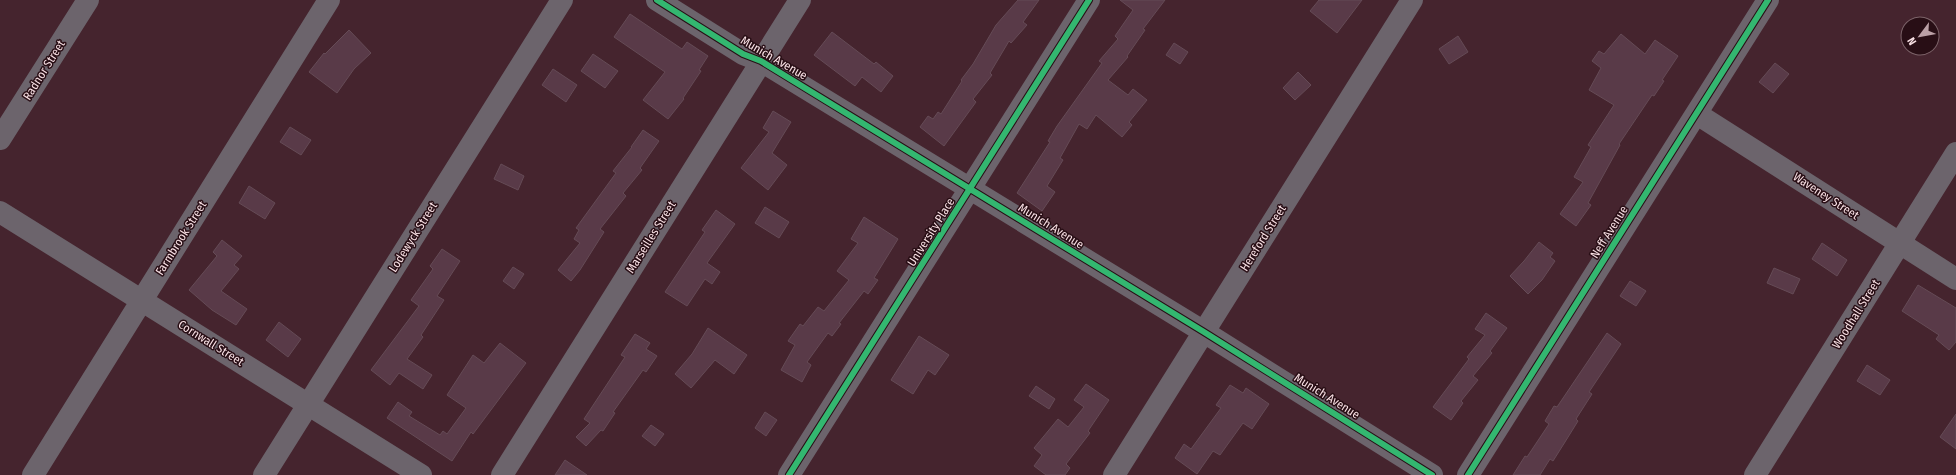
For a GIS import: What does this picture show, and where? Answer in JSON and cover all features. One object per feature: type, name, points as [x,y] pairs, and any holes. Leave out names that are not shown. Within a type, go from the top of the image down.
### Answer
[{"type":"street","name":"Radnor Street","points":[[0,139],[88,0]]},
{"type":"street","name":"Farmbrook Street","points":[[34,475],[329,0]]},
{"type":"street","name":"Lodewyck Street","points":[[264,475],[562,0]]},
{"type":"street","name":"Munich Avenue","points":[[657,0],[743,54],[761,61],[971,189],[1204,332],[1432,475]]},
{"type":"street","name":"Marseilles Street","points":[[502,475],[800,0]]},
{"type":"street","name":"University Place","points":[[789,475],[1089,0]]},
{"type":"street","name":"Hereford Street","points":[[1114,475],[1412,0]]},
{"type":"street","name":"Neff Avenue","points":[[1468,475],[1768,0]]},
{"type":"street","name":"Waveney Street","points":[[1697,114],[1956,279]]},
{"type":"street","name":"Woodhall Street","points":[[1755,475],[1956,152]]},
{"type":"street","name":"Cornwall Street","points":[[0,212],[421,475]]},
{"type":"building","points":[[1018,0],[1039,0],[1023,22],[1027,25],[1011,43],[1009,41],[990,73],[992,75],[973,99],[976,102],[944,146],[920,127],[928,116],[933,119],[938,112],[941,114],[996,25]]},
{"type":"building","points":[[1120,0],[1165,0],[1143,29],[1145,30],[1127,56],[1128,57],[1108,80],[1128,95],[1133,89],[1147,100],[1129,122],[1132,125],[1122,137],[1096,115],[1087,129],[1079,124],[1060,158],[1063,160],[1047,186],[1055,192],[1042,211],[1017,193],[1050,142],[1048,141],[1057,126],[1102,63],[1099,61],[1118,39],[1115,36],[1133,10]]},
{"type":"building","points":[[1319,0],[1362,0],[1337,33],[1310,11]]},
{"type":"building","points":[[630,14],[682,49],[687,42],[708,56],[699,70],[701,71],[683,98],[684,99],[668,119],[643,100],[665,72],[614,37]]},
{"type":"building","points":[[349,30],[371,53],[354,69],[337,93],[309,72],[324,53],[325,54]]},
{"type":"building","points":[[832,32],[874,64],[876,62],[893,76],[881,92],[862,77],[855,86],[814,55]]},
{"type":"building","points":[[1621,34],[1645,54],[1655,40],[1678,56],[1662,80],[1664,81],[1654,96],[1652,95],[1619,144],[1620,145],[1588,203],[1591,205],[1576,226],[1560,214],[1583,182],[1574,177],[1591,147],[1588,145],[1614,105],[1589,90],[1601,68],[1592,61],[1599,51],[1604,54]]},
{"type":"building","points":[[1458,36],[1468,52],[1449,64],[1439,49]]},
{"type":"building","points":[[1174,43],[1188,52],[1180,64],[1166,55]]},
{"type":"building","points":[[593,54],[618,71],[605,88],[581,71]]},
{"type":"building","points":[[1775,63],[1789,74],[1773,93],[1759,82]]},
{"type":"building","points":[[553,69],[577,85],[566,102],[542,85]]},
{"type":"building","points":[[1298,72],[1311,85],[1295,100],[1283,88]]},
{"type":"building","points":[[773,111],[791,122],[772,153],[787,165],[768,190],[741,168],[769,132],[763,128]]},
{"type":"building","points":[[290,127],[311,140],[301,155],[280,142]]},
{"type":"building","points":[[643,130],[659,141],[640,168],[642,170],[623,193],[626,196],[600,229],[604,232],[580,270],[571,281],[558,270],[580,243],[574,239],[579,230],[576,228],[616,173],[613,171]]},
{"type":"building","points":[[501,164],[524,176],[518,190],[494,179]]},
{"type":"building","points":[[249,186],[275,203],[265,219],[239,203]]},
{"type":"building","points":[[765,207],[789,222],[779,238],[755,223]]},
{"type":"building","points":[[716,210],[735,224],[707,263],[720,272],[712,284],[705,279],[687,306],[665,292],[705,232],[702,230]]},
{"type":"building","points":[[864,217],[898,239],[874,278],[878,280],[868,294],[864,291],[839,323],[841,324],[832,336],[828,333],[807,362],[811,365],[802,382],[781,370],[795,345],[788,341],[800,324],[803,326],[818,307],[824,311],[849,280],[837,271],[858,243],[851,239]]},
{"type":"building","points":[[222,240],[242,256],[234,265],[239,269],[221,291],[247,309],[236,325],[212,310],[189,290],[217,256],[213,252]]},
{"type":"building","points":[[1539,242],[1553,253],[1550,257],[1555,261],[1542,280],[1528,294],[1510,276]]},
{"type":"building","points":[[1822,243],[1847,260],[1837,276],[1812,259]]},
{"type":"building","points":[[442,249],[460,261],[437,296],[444,300],[421,335],[423,337],[407,359],[432,375],[423,389],[399,373],[390,385],[371,370],[419,306],[411,300],[433,269],[430,266]]},
{"type":"building","points":[[513,267],[524,274],[514,289],[503,281]]},
{"type":"building","points":[[1774,268],[1800,279],[1793,294],[1767,283]]},
{"type":"building","points":[[1630,281],[1646,291],[1636,306],[1620,296]]},
{"type":"building","points":[[1918,285],[1956,308],[1956,342],[1949,350],[1936,339],[1939,335],[1902,311]]},
{"type":"building","points":[[1486,313],[1507,328],[1490,351],[1492,353],[1473,376],[1478,380],[1461,401],[1463,403],[1451,420],[1433,407],[1469,359],[1467,357],[1485,335],[1475,329]]},
{"type":"building","points":[[279,322],[301,339],[288,357],[266,340]]},
{"type":"building","points":[[708,328],[747,355],[734,374],[715,360],[691,388],[675,374],[692,354]]},
{"type":"building","points":[[1607,333],[1621,344],[1589,392],[1592,394],[1576,419],[1578,421],[1553,461],[1550,459],[1540,475],[1513,475],[1549,424],[1545,421],[1554,406],[1557,407]]},
{"type":"building","points":[[635,334],[650,343],[646,349],[657,356],[646,372],[643,370],[613,412],[615,413],[603,431],[601,430],[586,446],[576,437],[590,423],[584,419],[625,357],[621,355]]},
{"type":"building","points":[[919,336],[949,355],[935,375],[928,370],[913,394],[891,380]]},
{"type":"building","points":[[500,343],[526,363],[473,434],[471,432],[452,461],[387,418],[398,402],[412,412],[409,416],[440,435],[443,431],[447,434],[466,408],[447,395],[473,355],[484,363]]},
{"type":"building","points":[[1867,365],[1890,380],[1880,395],[1857,381]]},
{"type":"building","points":[[1086,384],[1109,400],[1088,431],[1090,433],[1066,464],[1070,468],[1065,475],[1046,475],[1034,466],[1042,455],[1034,448],[1058,419],[1068,427],[1084,407],[1074,400]]},
{"type":"building","points":[[1230,385],[1243,393],[1246,388],[1269,404],[1252,429],[1243,423],[1220,455],[1213,451],[1197,474],[1175,458],[1184,444],[1191,449],[1221,408],[1216,405]]},
{"type":"building","points":[[1036,386],[1055,399],[1049,409],[1029,396]]},
{"type":"building","points":[[765,412],[777,420],[766,436],[755,428]]},
{"type":"building","points":[[1956,414],[1956,449],[1940,437]]},
{"type":"building","points":[[651,425],[664,434],[655,446],[642,436]]},
{"type":"building","points":[[565,460],[587,475],[555,475]]},
{"type":"cycle path","points":[[657,0],[743,54],[761,61],[1204,332],[1432,475]]},
{"type":"cycle path","points":[[789,475],[1089,0]]},
{"type":"cycle path","points":[[1468,475],[1768,0]]}]
